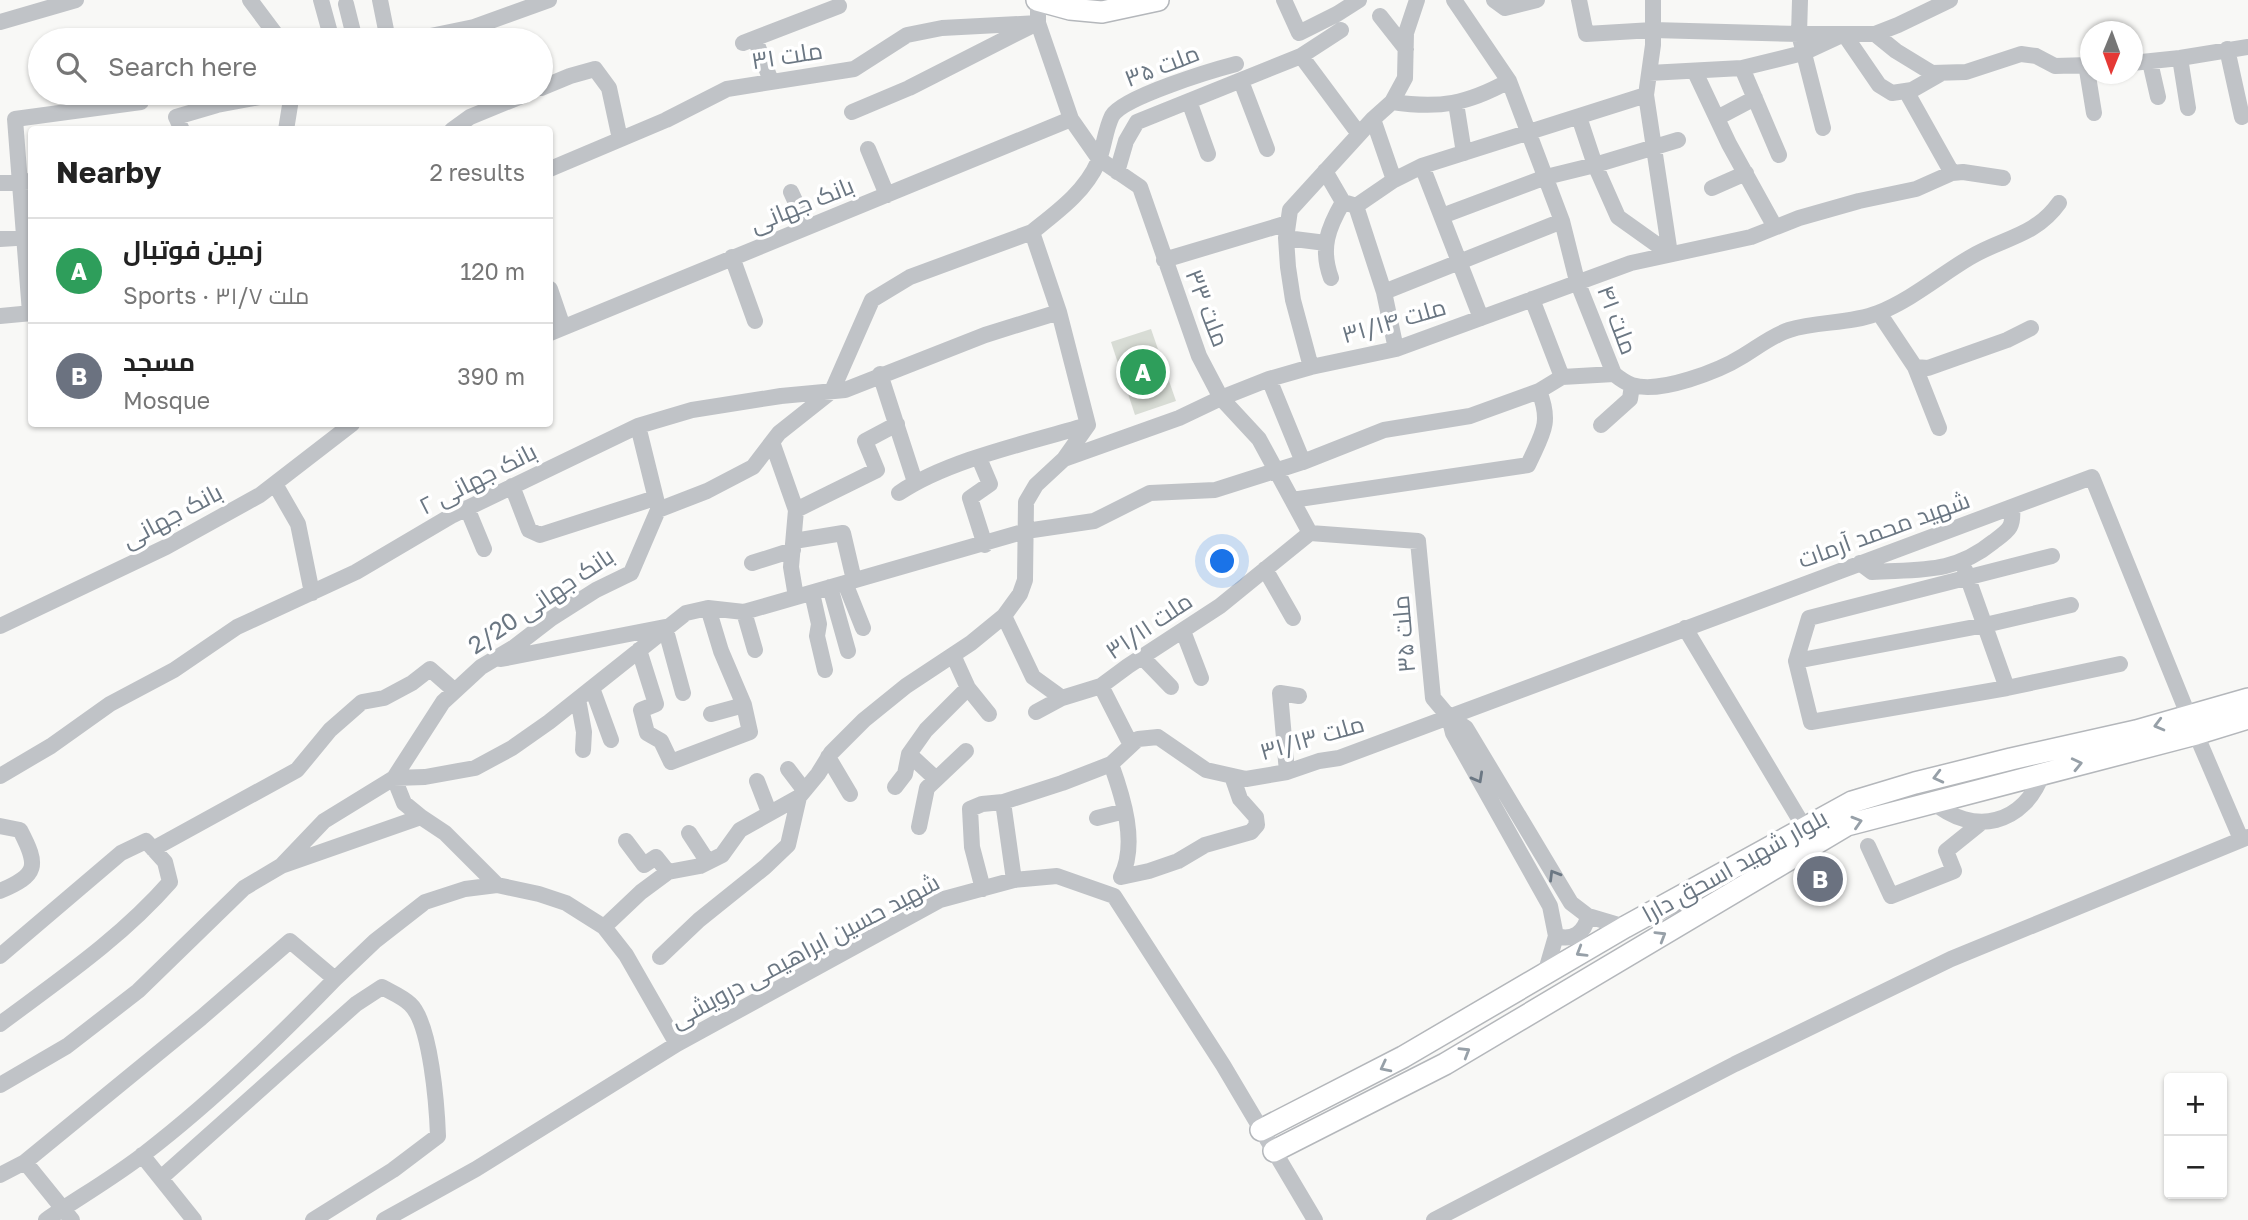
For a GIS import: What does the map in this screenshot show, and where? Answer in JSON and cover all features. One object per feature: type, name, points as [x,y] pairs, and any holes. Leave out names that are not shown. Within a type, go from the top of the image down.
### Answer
[{"type":"main road","points":[[1037,0],[1070,9],[1102,12],[1158,0]]},
{"type":"main road","name":"بلوار شهید اسحق دارا","points":[[1274,1151],[1446,1063],[1847,825],[2043,772],[2193,725],[2248,699]]},
{"type":"main road","name":"بلوار شهید اسحق دارا","points":[[1261,1130],[1403,1057],[1625,927],[1853,802],[1967,770],[2193,725],[2248,718]]},
{"type":"main road","points":[[1967,770],[1974,790]]},
{"type":"street","points":[[0,22],[76,0]]},
{"type":"street","points":[[250,0],[271,28]]},
{"type":"street","points":[[321,0],[329,28]]},
{"type":"street","points":[[380,0],[386,28]]},
{"type":"street","points":[[468,28],[549,0]]},
{"type":"street","name":"ملت ۳۳","points":[[1037,0],[1038,23],[1071,119],[1099,159],[1140,187],[1199,356],[1221,398],[1259,439],[1310,533]]},
{"type":"street","points":[[1284,0],[1298,33],[1336,15],[1359,0]]},
{"type":"street","points":[[1311,367],[1293,300],[1287,231],[1290,210],[1373,118],[1392,102],[1405,78],[1406,33],[1417,0]]},
{"type":"street","name":"ملت ۴۱","points":[[744,612],[985,545],[1026,531],[1094,521],[1150,493],[1215,490],[1303,462],[1384,430],[1470,416],[1539,391],[1562,377],[1614,374],[1577,281],[1562,221],[1509,81],[1454,0]]},
{"type":"street","points":[[1494,0],[1505,8],[1537,0]]},
{"type":"street","points":[[1579,0],[1586,34],[1653,30],[1875,34],[1950,0]]},
{"type":"street","points":[[1653,0],[1653,30],[1646,95],[1670,254]]},
{"type":"street","points":[[1800,0],[1799,34],[1823,128]]},
{"type":"street","points":[[346,4],[352,28]]},
{"type":"street","points":[[771,81],[749,41],[839,6]]},
{"type":"street","points":[[1117,172],[1126,141],[1137,122],[1301,55],[1336,15]]},
{"type":"street","points":[[1380,16],[1406,49]]},
{"type":"street","points":[[852,112],[909,88],[1038,23]]},
{"type":"street","name":"ملت ۳۱","points":[[553,168],[666,120],[727,89],[854,69],[907,35],[942,28],[1038,23]]},
{"type":"street","points":[[1649,73],[1742,68],[1803,53],[1844,34]]},
{"type":"street","points":[[1844,34],[1879,85],[1892,93],[1912,90],[1940,74]]},
{"type":"street","points":[[1875,34],[1926,71],[1940,74],[1966,72],[2021,54],[2036,56],[2055,66],[2080,64]]},
{"type":"street","points":[[2143,62],[2248,47]]},
{"type":"street","points":[[2227,49],[2242,117]]},
{"type":"street","points":[[1301,55],[1359,134]]},
{"type":"street","points":[[2180,58],[2188,108]]},
{"type":"street","points":[[2150,62],[2158,97]]},
{"type":"street","name":"ملت ۳۵","points":[[1032,232],[1088,182],[1099,159],[1113,114],[1125,103],[1207,71],[1236,64]]},
{"type":"street","points":[[1742,68],[1779,155]]},
{"type":"street","points":[[553,83],[595,69],[609,88],[620,139]]},
{"type":"street","points":[[1695,72],[1775,227]]},
{"type":"street","points":[[1241,81],[1267,149]]},
{"type":"street","points":[[1392,102],[1422,107],[1455,103],[1480,97],[1509,81]]},
{"type":"street","points":[[2090,84],[2094,113]]},
{"type":"street","points":[[1906,91],[1952,173],[2003,178]]},
{"type":"street","points":[[1331,278],[1325,261],[1326,243],[1333,220],[1349,204],[1422,166],[1646,95]]},
{"type":"street","points":[[1717,118],[1755,98]]},
{"type":"street","points":[[1189,101],[1208,154]]},
{"type":"street","points":[[1455,103],[1464,153]]},
{"type":"street","points":[[28,256],[25,181],[15,119],[119,105]]},
{"type":"street","points":[[180,126],[176,117],[221,105]]},
{"type":"street","points":[[287,126],[290,105]]},
{"type":"street","points":[[458,126],[470,117],[500,105]]},
{"type":"street","points":[[1579,117],[1595,165],[1618,217],[1670,254]]},
{"type":"street","points":[[1373,118],[1394,180]]},
{"type":"street","name":"بانک جهانی","points":[[556,330],[1071,119]]},
{"type":"street","points":[[1442,216],[1546,177],[1678,140]]},
{"type":"street","points":[[868,149],[887,195]]},
{"type":"street","points":[[1422,166],[1481,318]]},
{"type":"street","points":[[1325,171],[1349,204],[1384,292],[1396,349]]},
{"type":"street","points":[[1712,188],[1746,173]]},
{"type":"street","name":"ملت ۳۱/۱۴","points":[[1064,459],[1179,418],[1269,379],[1396,349],[1631,263],[1751,237],[1859,201],[1916,189],[1952,173]]},
{"type":"street","points":[[0,183],[25,181]]},
{"type":"street","points":[[791,192],[807,227]]},
{"type":"street","points":[[1614,374],[1632,385],[1651,387],[1677,384],[1741,358],[1788,330],[1879,313],[1973,255],[2010,241],[2031,229],[2052,213],[2059,203]]},
{"type":"street","points":[[1384,292],[1562,221]]},
{"type":"street","points":[[1164,260],[1287,231],[1326,243]]},
{"type":"street","points":[[512,486],[529,530],[540,535],[708,491],[753,467],[779,433],[832,391],[872,300],[910,277],[1032,232],[1059,312],[1088,425],[1064,459],[1036,485],[1026,502],[1025,580],[1020,594],[1004,616],[906,686],[864,720],[828,757],[802,793],[788,845],[699,920],[660,957]]},
{"type":"street","points":[[0,239],[27,237]]},
{"type":"street","points":[[732,257],[755,321]]},
{"type":"street","points":[[1532,299],[1562,377]]},
{"type":"street","points":[[553,310],[556,330]]},
{"type":"street","name":"بانک جهانی ۲","points":[[0,776],[51,746],[110,704],[174,670],[237,627],[356,572],[467,508],[638,426],[692,410],[781,396],[845,390],[985,335],[1059,312]]},
{"type":"street","points":[[0,316],[28,313]]},
{"type":"street","points":[[1879,313],[1915,367],[1939,428]]},
{"type":"street","points":[[1915,367],[1928,368],[1947,362],[2007,340],[2031,328]]},
{"type":"street","points":[[880,374],[915,482]]},
{"type":"street","points":[[1269,379],[1303,462]]},
{"type":"street","points":[[1601,425],[1630,399],[1632,385]]},
{"type":"street","points":[[1292,500],[1528,465],[1543,432],[1547,411],[1539,391]]},
{"type":"street","points":[[796,509],[877,470],[865,441],[897,424]]},
{"type":"street","points":[[899,493],[915,482],[979,457],[1088,425]]},
{"type":"street","points":[[638,426],[657,504]]},
{"type":"street","name":"بانک جهانی","points":[[0,626],[166,547],[260,495],[348,427]]},
{"type":"street","points":[[772,442],[796,509],[791,567],[796,597]]},
{"type":"street","points":[[979,457],[990,484],[970,498],[985,545]]},
{"type":"street","name":"شهید محمد آرمات","points":[[1449,717],[2092,477],[2193,725]]},
{"type":"street","points":[[275,484],[298,524],[312,593]]},
{"type":"street","name":"بانک جهانی 2/20","points":[[281,866],[324,821],[394,778],[443,702],[481,667],[513,649],[552,618],[596,590],[631,573],[657,504]]},
{"type":"street","points":[[1860,563],[1871,572],[1947,567],[1976,556],[2010,529],[2013,520],[2012,507]]},
{"type":"street","points":[[467,508],[484,549]]},
{"type":"street","points":[[752,563],[793,546],[842,533],[848,651]]},
{"type":"street","name":"ملت ۳۵","points":[[1310,533],[1418,541],[1433,698],[1449,717]]},
{"type":"street","name":"ملت ۳۱/۱۱","points":[[1036,712],[1062,698],[1101,686],[1220,606],[1310,533]]},
{"type":"street","points":[[2052,556],[1809,618],[1796,661],[1811,722],[2007,688],[2120,664]]},
{"type":"street","points":[[1962,561],[2007,688]]},
{"type":"street","points":[[1265,569],[1293,618]]},
{"type":"street","points":[[843,583],[863,628]]},
{"type":"street","points":[[812,593],[819,624],[817,636],[825,670]]},
{"type":"street","points":[[1796,661],[1985,625],[2071,605]]},
{"type":"street","points":[[639,650],[656,704],[640,710],[641,716],[647,733],[661,741],[671,762],[750,732],[744,705],[721,651],[708,608]]},
{"type":"street","points":[[496,885],[445,833],[404,803],[394,778],[425,777],[475,768],[512,748],[686,613],[708,608],[744,612],[755,650]]},
{"type":"street","points":[[1004,616],[1033,677],[1062,698]]},
{"type":"street","points":[[492,661],[665,627]]},
{"type":"street","points":[[665,627],[683,693]]},
{"type":"street","points":[[1685,628],[1804,827]]},
{"type":"street","points":[[1182,631],[1201,678]]},
{"type":"street","points":[[953,655],[968,688],[989,715]]},
{"type":"street","points":[[1142,657],[1171,687]]},
{"type":"street","points":[[153,849],[297,770],[330,730],[362,702],[384,698],[412,683],[430,669],[455,691]]},
{"type":"street","points":[[983,889],[972,847],[970,809],[982,804],[1003,802],[1111,764],[1131,745],[1101,686]]},
{"type":"street","points":[[592,688],[611,740]]},
{"type":"street","points":[[895,786],[905,774],[909,754],[926,730],[968,688]]},
{"type":"street","points":[[1287,772],[1280,693],[1299,696]]},
{"type":"street","points":[[578,699],[584,732],[583,750]]},
{"type":"street","points":[[711,714],[744,705]]},
{"type":"street","points":[[1449,717],[1466,728],[1571,903],[1585,915],[1625,927]]},
{"type":"street","points":[[1449,717],[1453,733],[1550,906],[1556,931],[1545,974]]},
{"type":"street","name":"ملت ۳۱/۱۳","points":[[1131,745],[1138,739],[1158,737],[1206,770],[1246,779],[1287,772],[1319,761],[1339,758],[1449,717]]},
{"type":"street","points":[[1434,1220],[1735,1064],[1951,959],[2245,838],[2193,725]]},
{"type":"street","points":[[919,827],[927,788],[966,751]]},
{"type":"street","points":[[909,754],[935,778]]},
{"type":"street","points":[[828,757],[850,794]]},
{"type":"street","points":[[1111,764],[1125,811],[1127,865],[1121,877],[1178,861],[1205,845],[1251,832],[1257,825],[1256,817],[1240,799],[1232,776]]},
{"type":"street","points":[[788,769],[802,793]]},
{"type":"street","points":[[1932,801],[1955,817],[1982,822],[2003,818],[2021,807],[2035,791],[2043,772]]},
{"type":"street","points":[[757,781],[769,812]]},
{"type":"street","points":[[604,927],[641,892],[668,872],[699,866],[722,855],[740,830],[802,793]]},
{"type":"street","points":[[1003,802],[1014,880]]},
{"type":"street","points":[[1097,818],[1125,811]]},
{"type":"street","points":[[0,1085],[67,1046],[138,991],[244,888],[281,866],[421,817]]},
{"type":"street","points":[[1868,846],[1891,896],[1954,871],[1946,851],[1982,822]]},
{"type":"street","points":[[0,826],[20,830],[29,847],[33,867],[24,881],[0,891]]},
{"type":"street","points":[[689,833],[708,862]]},
{"type":"street","points":[[0,956],[121,853],[146,841],[165,862],[170,883],[148,908],[72,971],[0,1024]]},
{"type":"street","points":[[626,841],[643,865],[656,857],[668,872]]},
{"type":"street","name":"شهید حسین ابراهیمی درویشی","points":[[384,1220],[476,1169],[677,1044],[940,900],[1014,880],[1057,876],[1114,896],[1223,1065],[1315,1220]]},
{"type":"street","points":[[46,1220],[67,1214],[211,1098],[375,941],[425,902],[465,889],[496,885],[539,894],[566,903],[604,927],[626,955],[677,1044]]},
{"type":"street","points":[[1556,931],[1574,931],[1582,924],[1585,915]]},
{"type":"street","points":[[0,1175],[25,1162],[201,1018],[290,941],[335,979]]},
{"type":"street","points":[[162,1177],[356,1004],[382,987],[412,1005],[424,1033],[433,1074],[438,1136],[393,1170],[313,1220]]},
{"type":"street","points":[[142,1155],[162,1177],[188,1218]]},
{"type":"street","points":[[25,1162],[67,1214]]},
{"type":"shaded area","points":[[1151,329],[1176,401],[1135,415],[1111,342]]},
{"type":"place","name":"زمین فوتبال","points":[[1143,372]]},
{"type":"place","name":"مسجد","points":[[1820,879]]}]
